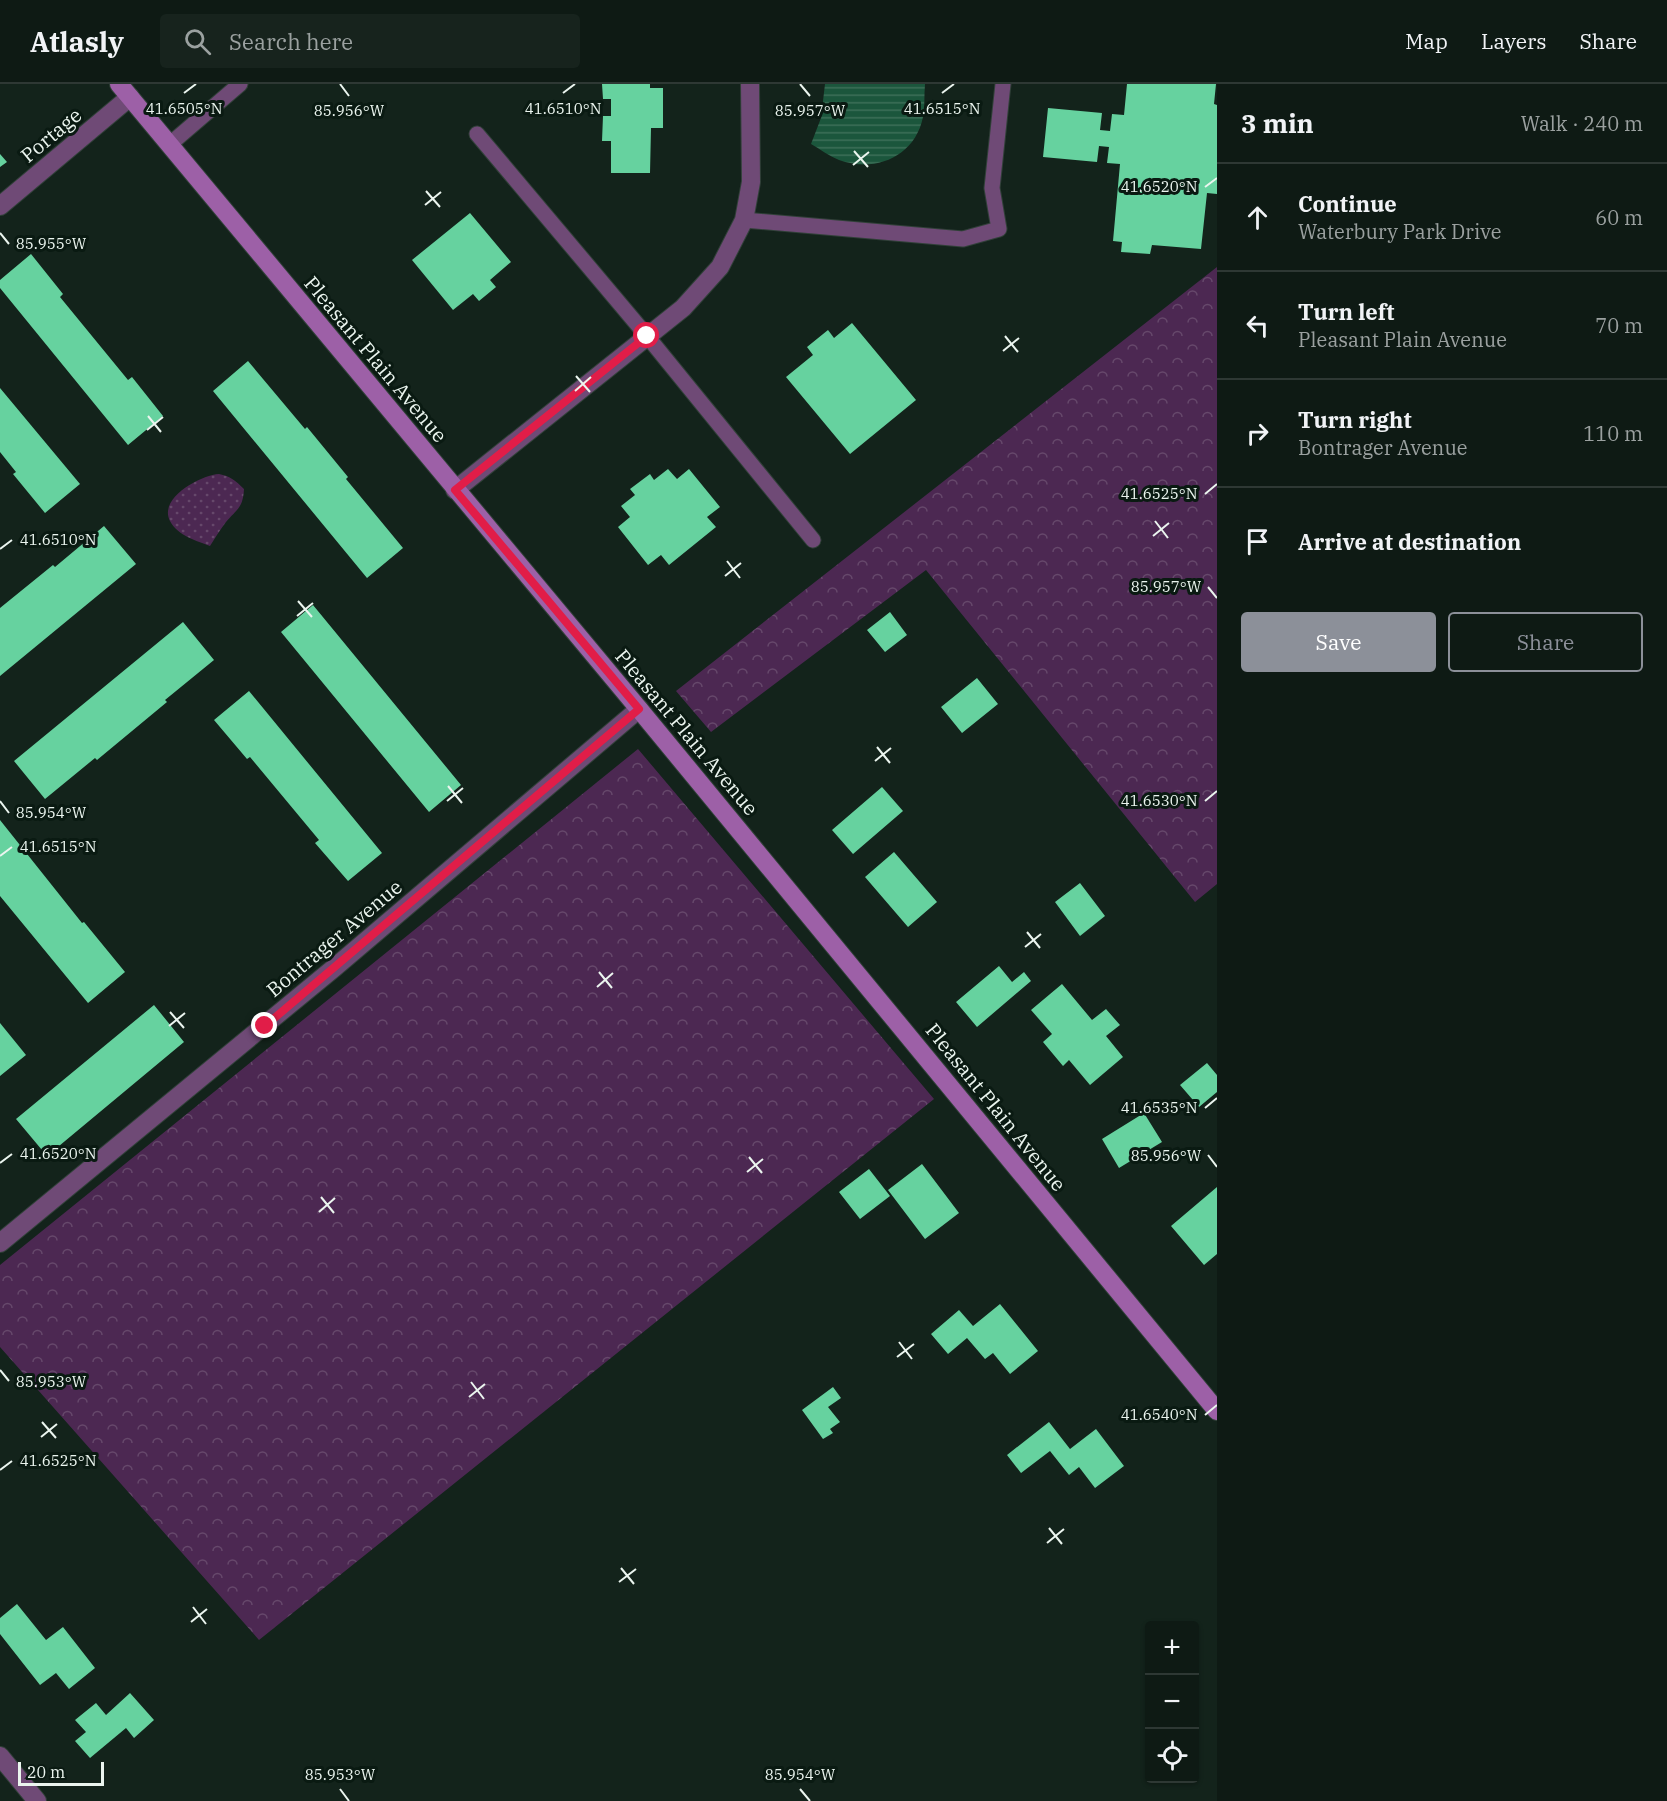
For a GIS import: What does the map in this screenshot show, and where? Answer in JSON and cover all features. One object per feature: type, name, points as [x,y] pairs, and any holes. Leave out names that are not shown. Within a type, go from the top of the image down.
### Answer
[{"type":"street","points":[[455,490],[683,308],[720,267],[744,220],[751,182],[750,84]]},
{"type":"street","name":"Pleasant Plain Avenue","points":[[125,91],[639,709],[1217,1411]]},
{"type":"street","name":"Portage","points":[[0,206],[125,91]]},
{"type":"street","name":"Bontrager Avenue","points":[[0,1244],[325,975],[639,709]]},
{"type":"street","points":[[0,1756],[37,1801]]},
{"type":"lane","points":[[170,145],[240,84]]},
{"type":"lane","points":[[744,220],[963,239],[999,229],[992,188],[1003,84]]},
{"type":"lane","points":[[477,134],[647,336],[813,540]]},
{"type":"green space","points":[[1217,267],[1217,884],[1195,902],[926,570],[711,732],[676,691]]},
{"type":"green space","points":[[219,474],[230,478],[244,489],[239,508],[226,522],[210,546],[178,531],[170,521],[168,512],[175,496],[183,489],[211,475]]},
{"type":"green space","points":[[638,749],[934,1099],[259,1640],[0,1347],[0,1265]]},
{"type":"shaded area","points":[[825,84],[925,84],[924,113],[919,131],[902,152],[879,163],[853,164],[835,158],[811,144],[821,118]]},
{"type":"building","points":[[602,84],[650,84],[650,88],[663,88],[663,128],[651,128],[650,173],[611,173],[611,141],[602,141],[603,116],[611,116],[611,99],[603,99]]},
{"type":"building","points":[[1127,84],[1216,84],[1214,104],[1217,105],[1217,194],[1207,193],[1201,249],[1152,245],[1150,254],[1121,252],[1122,242],[1113,241],[1120,164],[1107,163],[1109,147],[1099,146],[1097,162],[1043,157],[1048,108],[1102,113],[1100,130],[1110,131],[1112,114],[1124,115]]},
{"type":"building","points":[[0,154],[7,162],[0,167]]},
{"type":"building","points":[[470,213],[511,262],[490,280],[496,287],[479,301],[473,294],[453,310],[412,260]]},
{"type":"building","points":[[31,254],[63,294],[60,297],[128,380],[132,377],[163,416],[128,445],[0,288],[0,280]]},
{"type":"building","points":[[852,323],[916,400],[850,454],[786,377],[813,355],[807,347],[828,330],[834,338]]},
{"type":"building","points":[[248,361],[305,429],[307,427],[403,548],[367,578],[213,391]]},
{"type":"building","points":[[0,388],[80,484],[45,513],[13,474],[16,472],[0,452]]},
{"type":"building","points":[[668,469],[677,479],[689,469],[720,507],[707,517],[716,527],[669,565],[661,555],[648,565],[618,527],[630,517],[621,506],[635,495],[630,489],[650,474],[654,480]]},
{"type":"building","points":[[104,526],[136,564],[0,676],[0,608],[53,565],[55,567]]},
{"type":"building","points":[[313,605],[461,785],[429,812],[281,632]]},
{"type":"building","points":[[890,612],[907,635],[885,652],[867,630]]},
{"type":"building","points":[[183,622],[214,660],[97,760],[95,758],[45,799],[14,761]]},
{"type":"building","points":[[977,678],[998,704],[962,733],[941,707]]},
{"type":"building","points":[[249,691],[382,853],[348,881],[315,843],[319,840],[250,757],[247,759],[214,720]]},
{"type":"building","points":[[882,787],[903,811],[853,854],[832,830]]},
{"type":"building","points":[[0,820],[82,923],[84,922],[125,972],[88,1003],[0,896]]},
{"type":"building","points":[[894,852],[937,902],[908,927],[865,877]]},
{"type":"building","points":[[1080,883],[1105,916],[1080,936],[1055,902]]},
{"type":"building","points":[[999,966],[1012,982],[1024,972],[1031,981],[977,1027],[956,1002]]},
{"type":"building","points":[[1062,984],[1092,1020],[1106,1009],[1120,1025],[1106,1036],[1123,1057],[1090,1085],[1069,1060],[1063,1066],[1043,1042],[1052,1034],[1031,1010]]},
{"type":"building","points":[[154,1005],[184,1042],[47,1156],[16,1119]]},
{"type":"building","points":[[0,1023],[26,1055],[0,1076]]},
{"type":"building","points":[[1207,1063],[1217,1075],[1217,1092],[1199,1107],[1180,1085]]},
{"type":"building","points":[[1144,1113],[1162,1142],[1119,1168],[1102,1139]]},
{"type":"building","points":[[922,1164],[959,1213],[925,1239],[888,1190]]},
{"type":"building","points":[[869,1169],[890,1196],[860,1219],[839,1192]]},
{"type":"building","points":[[1217,1187],[1217,1254],[1204,1265],[1171,1226]]},
{"type":"building","points":[[1000,1304],[1038,1351],[1010,1374],[993,1353],[985,1359],[967,1338],[948,1354],[931,1334],[959,1310],[973,1326]]},
{"type":"building","points":[[833,1387],[841,1398],[828,1407],[840,1422],[830,1429],[833,1433],[823,1439],[802,1410]]},
{"type":"building","points":[[1049,1422],[1070,1449],[1096,1429],[1124,1466],[1095,1488],[1079,1467],[1069,1475],[1050,1451],[1021,1473],[1007,1455]]},
{"type":"building","points":[[17,1604],[46,1640],[63,1627],[95,1668],[69,1689],[56,1673],[40,1685],[0,1634],[0,1618]]},
{"type":"building","points":[[130,1693],[154,1720],[134,1738],[126,1728],[90,1758],[75,1741],[86,1732],[75,1720],[96,1703],[106,1715]]},
{"type":"route","points":[[265,1026],[639,709],[455,490],[647,336]]}]
